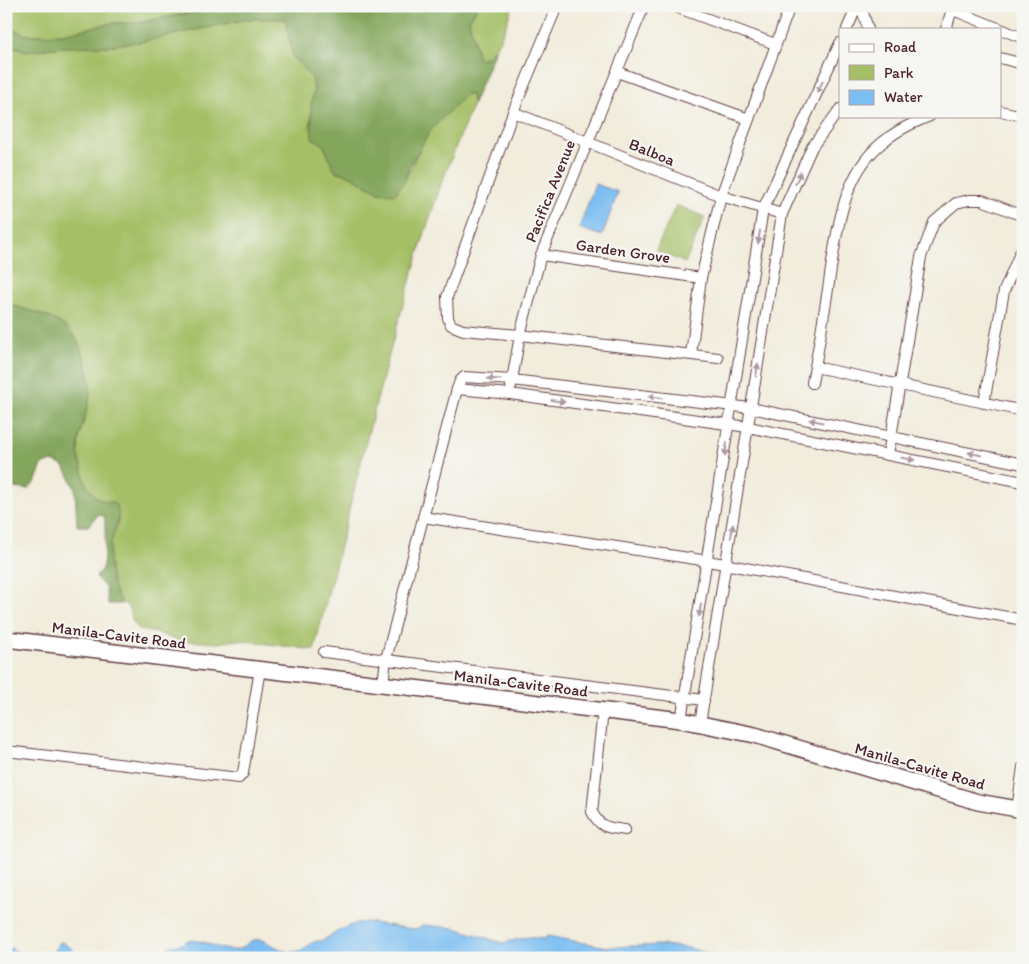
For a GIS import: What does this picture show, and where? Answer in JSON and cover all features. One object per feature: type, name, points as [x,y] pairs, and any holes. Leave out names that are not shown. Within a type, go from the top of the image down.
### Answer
[{"type":"main road","name":"Manila-Cavite Road","points":[[6,639],[682,720],[755,735],[978,802],[1020,810]]},
{"type":"street","points":[[557,6],[513,112],[447,297],[446,311],[451,325],[463,330],[718,358]]},
{"type":"street","name":"Pacifica Avenue","points":[[510,394],[520,335],[541,255],[586,141],[644,6]]},
{"type":"street","points":[[673,6],[775,44]]},
{"type":"street","points":[[691,354],[701,278],[721,196],[790,6]]},
{"type":"street","points":[[847,28],[857,6]]},
{"type":"street","points":[[861,6],[868,28]]},
{"type":"street","points":[[946,28],[953,8],[1000,28]]},
{"type":"street","points":[[1002,29],[1023,38]]},
{"type":"street","points":[[682,720],[763,209],[839,45]]},
{"type":"street","points":[[1002,59],[1023,64]]},
{"type":"street","points":[[617,72],[749,119]]},
{"type":"street","points":[[700,724],[782,214],[812,147],[839,110]]},
{"type":"street","points":[[1002,111],[1023,116]]},
{"type":"street","name":"Balboa","points":[[513,112],[721,196],[782,214]]},
{"type":"street","points":[[812,383],[838,224],[848,192],[863,165],[882,143],[905,127],[925,118]]},
{"type":"street","points":[[888,455],[921,257],[934,222],[956,202],[969,200],[982,200],[1023,216]]},
{"type":"street","points":[[984,403],[1004,291],[1023,246]]},
{"type":"street","name":"Garden Grove","points":[[541,255],[701,278]]},
{"type":"street","points":[[815,367],[1023,411]]},
{"type":"street","points":[[383,684],[386,659],[423,517],[457,389],[464,377],[512,380],[751,408],[1023,464]]},
{"type":"street","points":[[457,389],[510,394],[748,427],[1023,482]]},
{"type":"street","points":[[423,517],[708,561],[1023,620]]},
{"type":"street","points":[[324,652],[704,700]]},
{"type":"street","points":[[6,751],[239,778],[243,773],[260,669]]},
{"type":"street","points":[[604,710],[592,812],[598,823],[625,830]]},
{"type":"street","points":[[1020,810],[1023,767]]},
{"type":"green space","points":[[6,6],[227,6],[137,23],[112,23],[63,34],[27,35],[6,27]]},
{"type":"green space","points":[[227,6],[475,6],[476,10],[469,20],[478,59],[487,57],[496,48],[473,104],[471,95],[466,94],[430,131],[409,167],[405,181],[395,194],[379,192],[349,175],[335,171],[323,144],[312,138],[311,105],[314,89],[312,78],[293,57],[285,19],[248,19],[139,42],[106,46],[63,47],[27,51],[6,43],[6,27],[27,35],[63,34],[112,23],[137,23]]},
{"type":"green space","points":[[475,6],[513,6],[497,45],[492,51],[478,59],[469,20],[476,10]]},
{"type":"green space","points":[[248,19],[285,19],[293,57],[312,78],[314,89],[310,128],[323,144],[335,171],[349,175],[379,192],[395,194],[424,141],[437,123],[466,94],[471,95],[473,104],[442,182],[405,297],[373,414],[314,650],[238,640],[217,643],[175,640],[158,633],[140,630],[133,622],[128,606],[117,596],[110,571],[110,547],[118,515],[113,502],[102,500],[91,491],[85,481],[79,457],[79,437],[87,410],[90,388],[89,375],[83,354],[74,337],[61,324],[43,315],[6,303],[6,44],[27,51],[63,47],[106,46],[139,42]]},
{"type":"green space","points":[[676,205],[705,217],[685,263],[656,250]]},
{"type":"green space","points":[[6,303],[53,319],[69,330],[78,342],[89,375],[90,388],[87,410],[79,437],[79,457],[85,481],[91,491],[102,500],[113,502],[117,506],[118,517],[110,547],[109,561],[115,591],[122,604],[108,604],[105,587],[96,578],[102,568],[104,558],[104,516],[98,515],[88,526],[77,526],[75,489],[64,466],[52,461],[42,465],[35,483],[28,489],[6,488]]},
{"type":"water","points":[[595,184],[618,192],[602,236],[579,228]]},
{"type":"water","points":[[367,922],[413,929],[420,928],[422,925],[455,928],[502,943],[528,937],[545,939],[547,936],[607,947],[662,945],[689,948],[723,958],[152,958],[165,953],[168,947],[192,940],[234,950],[253,940],[261,940],[284,951],[296,952],[349,926]]},
{"type":"water","points":[[62,942],[72,949],[75,958],[52,958],[58,943]]},
{"type":"water","points":[[11,948],[29,958],[6,958],[6,950]]}]
